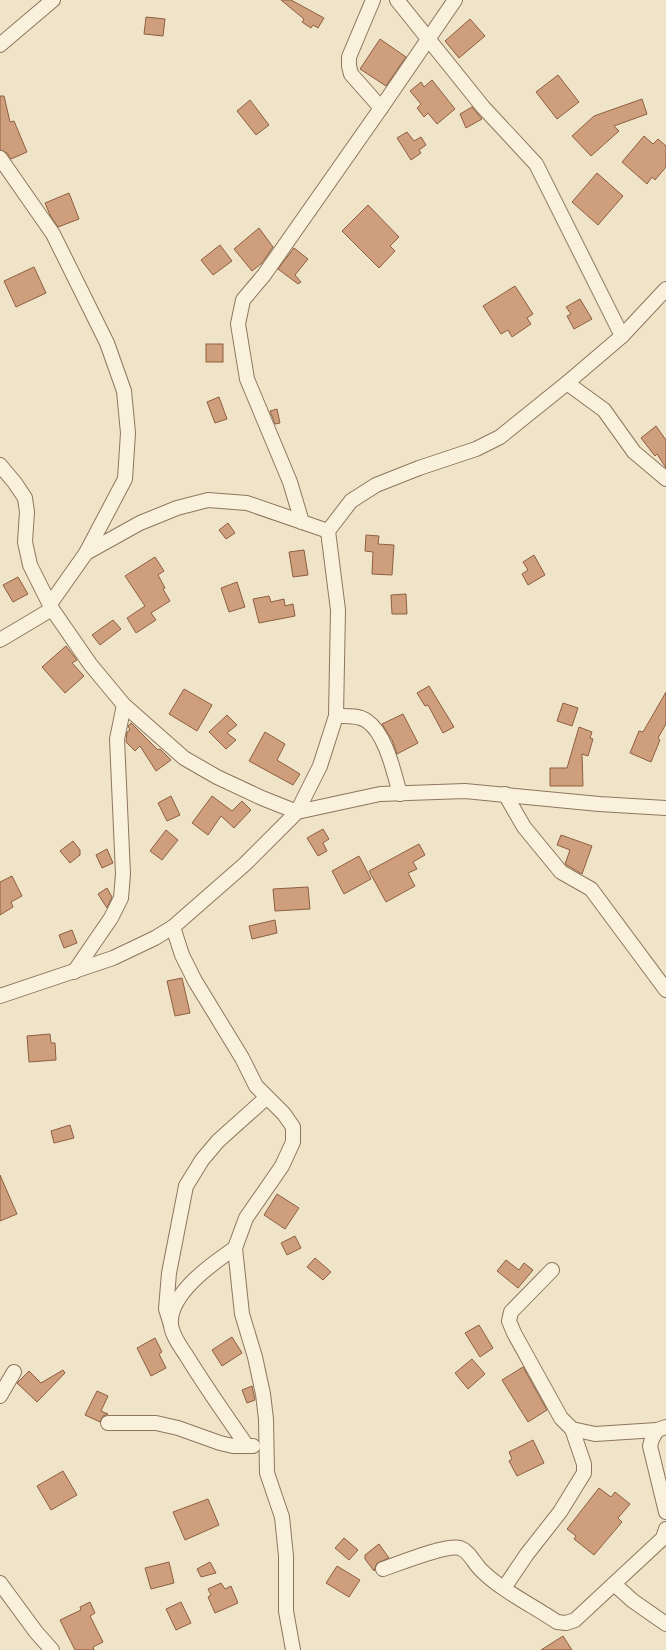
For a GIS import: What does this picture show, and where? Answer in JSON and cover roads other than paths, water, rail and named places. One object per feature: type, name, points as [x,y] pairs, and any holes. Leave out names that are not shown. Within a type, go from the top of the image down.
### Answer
[{"type":"street","points":[[0,45],[53,0]]},
{"type":"street","points":[[373,0],[349,56],[349,66],[351,74],[381,108]]},
{"type":"street","points":[[397,0],[483,107],[536,164],[622,336]]},
{"type":"street","points":[[302,522],[290,482],[247,379],[238,324],[243,300],[264,275],[455,0]]},
{"type":"street","points":[[0,158],[53,234],[107,343],[124,391],[128,433],[125,479],[86,553],[51,607],[0,640]]},
{"type":"street","points":[[0,996],[113,958],[155,938],[173,927],[245,864],[297,812],[320,766],[336,716],[338,610],[328,530],[351,501],[376,485],[419,468],[476,449],[500,437],[622,336],[665,291]]},
{"type":"street","points":[[567,383],[604,410],[634,452],[666,479]]},
{"type":"street","points":[[0,465],[25,498],[27,512],[25,542],[30,565],[51,607],[90,664],[124,705],[184,758],[222,779],[262,798],[297,812],[380,794],[465,791],[599,804],[666,808]]},
{"type":"street","points":[[86,553],[140,523],[177,508],[208,500],[247,503],[328,530]]},
{"type":"street","points":[[74,972],[112,918],[120,898],[123,866],[117,739],[124,705]]},
{"type":"street","points":[[336,716],[356,717],[367,721],[378,733],[389,758],[400,794]]},
{"type":"street","points":[[505,794],[524,827],[561,872],[591,890],[666,990]]},
{"type":"street","points":[[173,927],[182,955],[195,981],[242,1058],[256,1086],[266,1098],[284,1114],[293,1127],[293,1142],[282,1166],[246,1218],[235,1248],[242,1314],[255,1357],[263,1394],[266,1419],[266,1473],[282,1517],[286,1556],[286,1611],[293,1650]]},
{"type":"street","points":[[247,1446],[176,1340],[166,1309],[169,1273],[186,1186],[202,1160],[218,1141],[266,1098]]},
{"type":"street","points":[[171,1325],[173,1308],[188,1286],[215,1261],[235,1248]]},
{"type":"street","points":[[504,1588],[527,1554],[560,1512],[584,1473],[584,1464],[572,1429],[560,1418],[509,1321],[511,1312],[552,1270]]},
{"type":"street","points":[[0,1396],[14,1372]]},
{"type":"street","points":[[108,1423],[156,1423],[178,1428],[220,1443],[247,1446],[266,1445]]},
{"type":"street","points":[[572,1429],[595,1434],[661,1429]]},
{"type":"street","points":[[661,1429],[652,1438],[650,1446],[666,1512]]},
{"type":"street","points":[[383,1569],[450,1547],[460,1548],[467,1553],[481,1570],[504,1588],[557,1622],[566,1623],[575,1620],[663,1538],[666,1529]]},
{"type":"street","points":[[0,1583],[36,1632],[52,1650]]},
{"type":"street","points":[[614,1584],[633,1601],[666,1624]]}]
